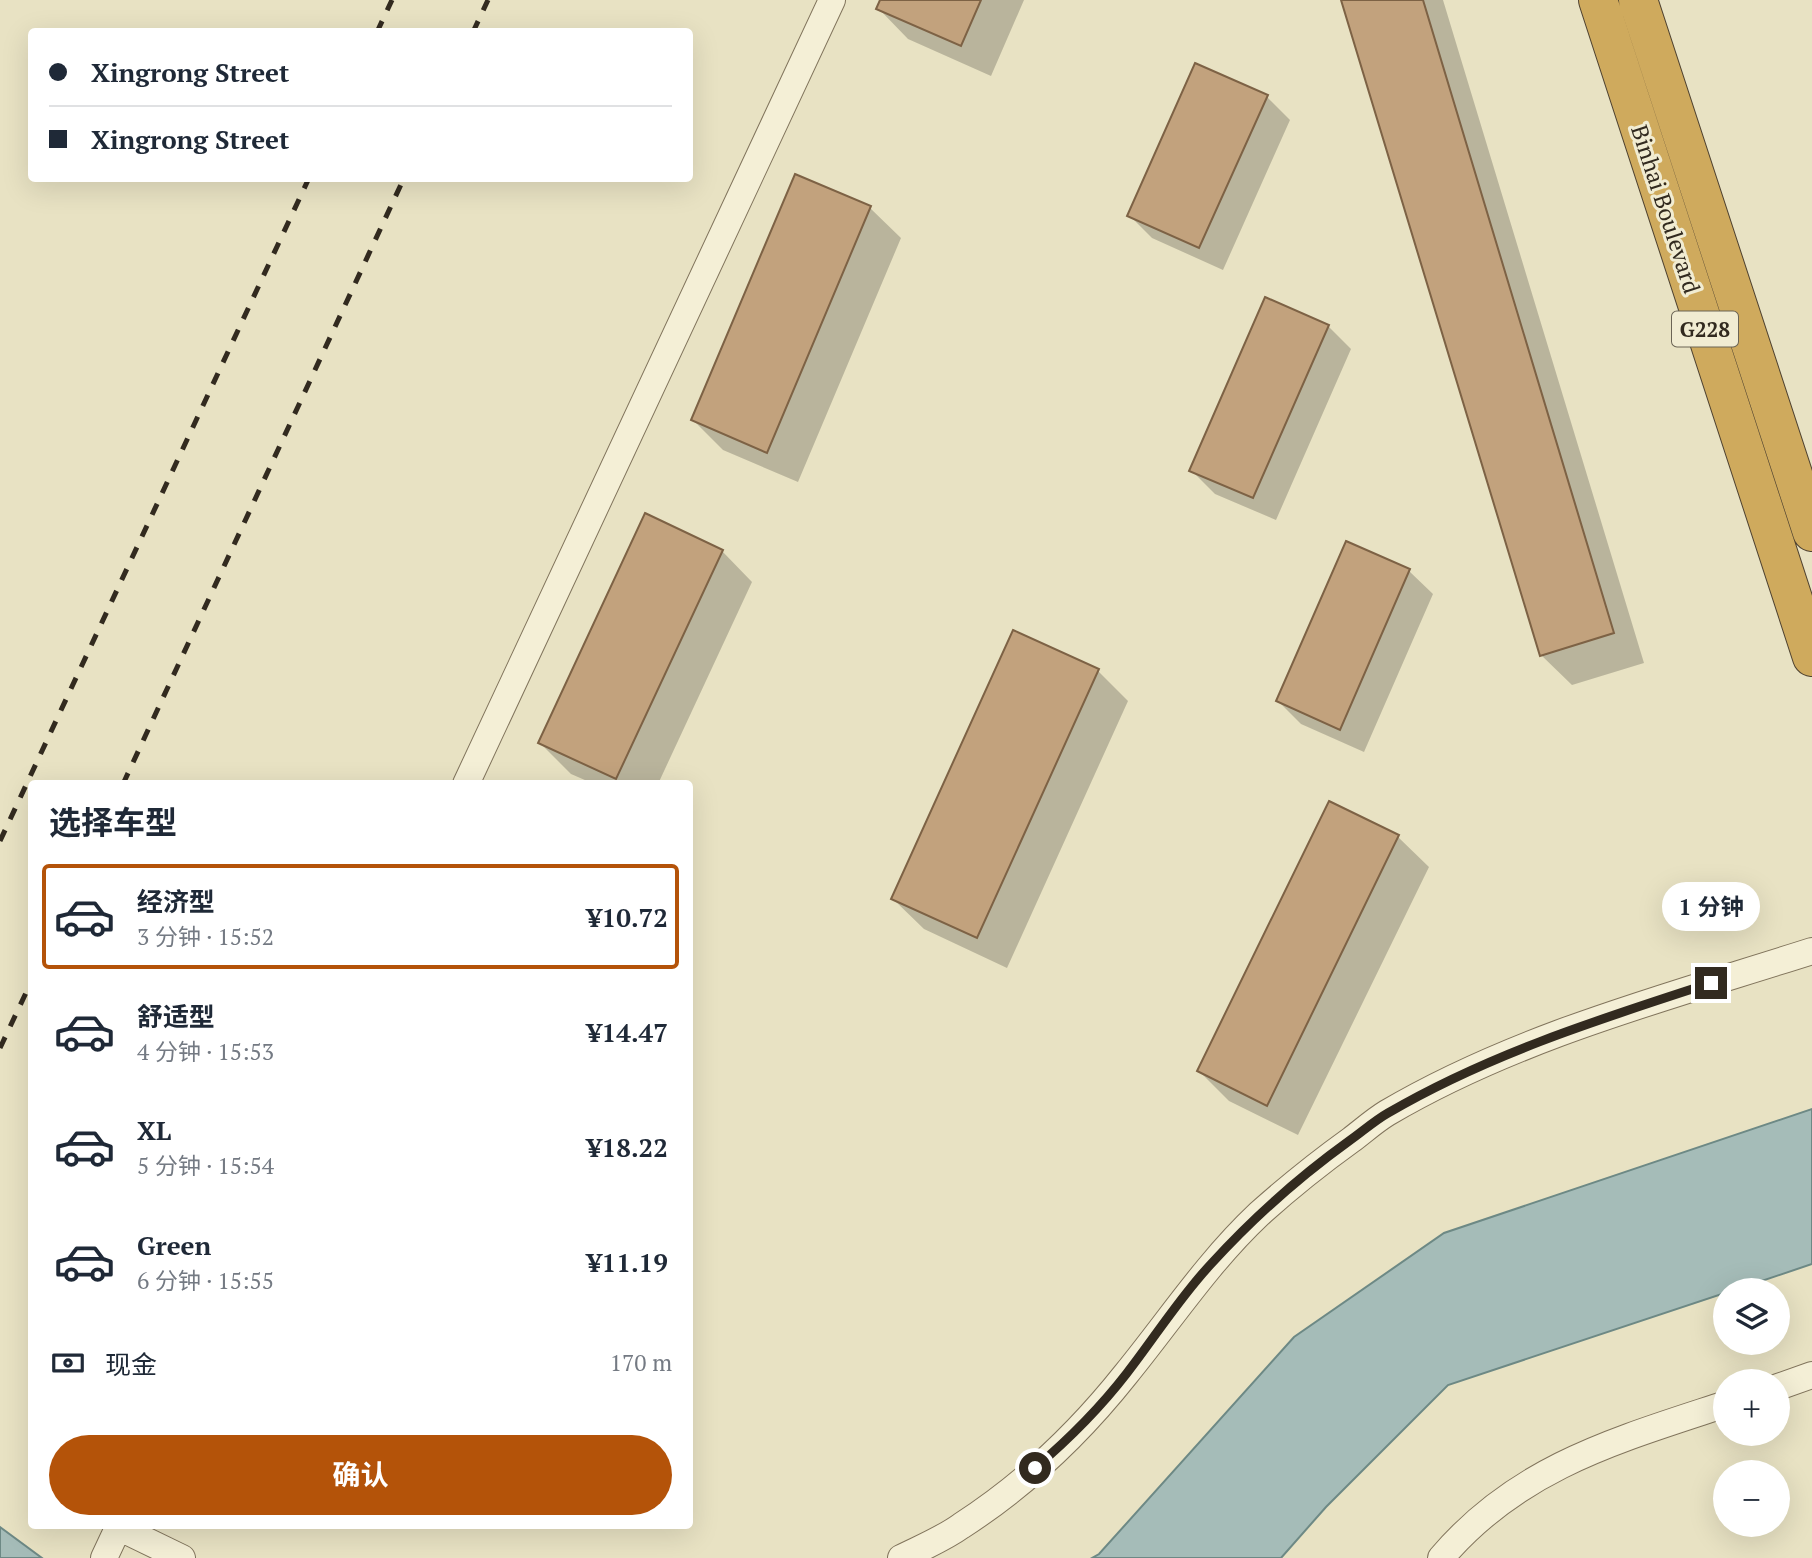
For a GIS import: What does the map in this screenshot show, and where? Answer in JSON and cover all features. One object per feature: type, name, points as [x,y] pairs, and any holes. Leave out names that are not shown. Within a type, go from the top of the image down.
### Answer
[{"type":"highway","name":"Binhai Boulevard","points":[[1598,0],[1812,657]]},
{"type":"highway","name":"Binhai Boulevard","points":[[1638,0],[1812,532]]},
{"type":"street","points":[[468,780],[832,0]]},
{"type":"street","points":[[901,1558],[960,1527],[1017,1484],[1072,1436],[1125,1375],[1209,1266],[1259,1214],[1326,1158],[1385,1114],[1449,1080],[1517,1049],[1585,1024],[1812,951]]},
{"type":"street","points":[[1790,1383],[1812,1376]]},
{"type":"street","points":[[1441,1558],[1486,1512],[1526,1484],[1568,1460],[1713,1408]]},
{"type":"street","points":[[104,1558],[118,1529]]},
{"type":"street","points":[[123,1529],[182,1558]]},
{"type":"water","points":[[1812,1109],[1812,1264],[1771,1278],[1713,1278],[1713,1297],[1448,1385],[1326,1507],[1281,1558],[1092,1558],[1099,1554],[1294,1337],[1444,1233]]},
{"type":"water","points":[[0,1527],[42,1558],[0,1558]]},
{"type":"building","points":[[880,0],[981,0],[961,46],[876,9]]},
{"type":"building","points":[[1341,0],[1423,0],[1614,633],[1540,656]]},
{"type":"building","points":[[1195,63],[1268,95],[1199,248],[1127,216]]},
{"type":"building","points":[[795,174],[871,206],[767,453],[691,420]]},
{"type":"building","points":[[1265,297],[1329,325],[1253,498],[1189,471]]},
{"type":"building","points":[[645,513],[723,550],[616,779],[538,743]]},
{"type":"building","points":[[1346,541],[1410,569],[1340,730],[1276,701]]},
{"type":"building","points":[[1013,630],[1099,669],[977,938],[891,899]]},
{"type":"building","points":[[1329,801],[1399,835],[1267,1106],[1197,1071]]},
{"type":"railway","points":[[379,28],[392,0]]},
{"type":"railway","points":[[475,28],[488,0]]},
{"type":"railway","points":[[28,780],[307,182]]},
{"type":"railway","points":[[125,780],[402,182]]},
{"type":"railway","points":[[0,841],[28,781]]},
{"type":"railway","points":[[0,1048],[28,988]]},
{"type":"route","points":[[1035,1468],[1072,1436],[1125,1375],[1209,1266],[1259,1214],[1326,1158],[1385,1114],[1449,1080],[1517,1049],[1711,983]]}]
